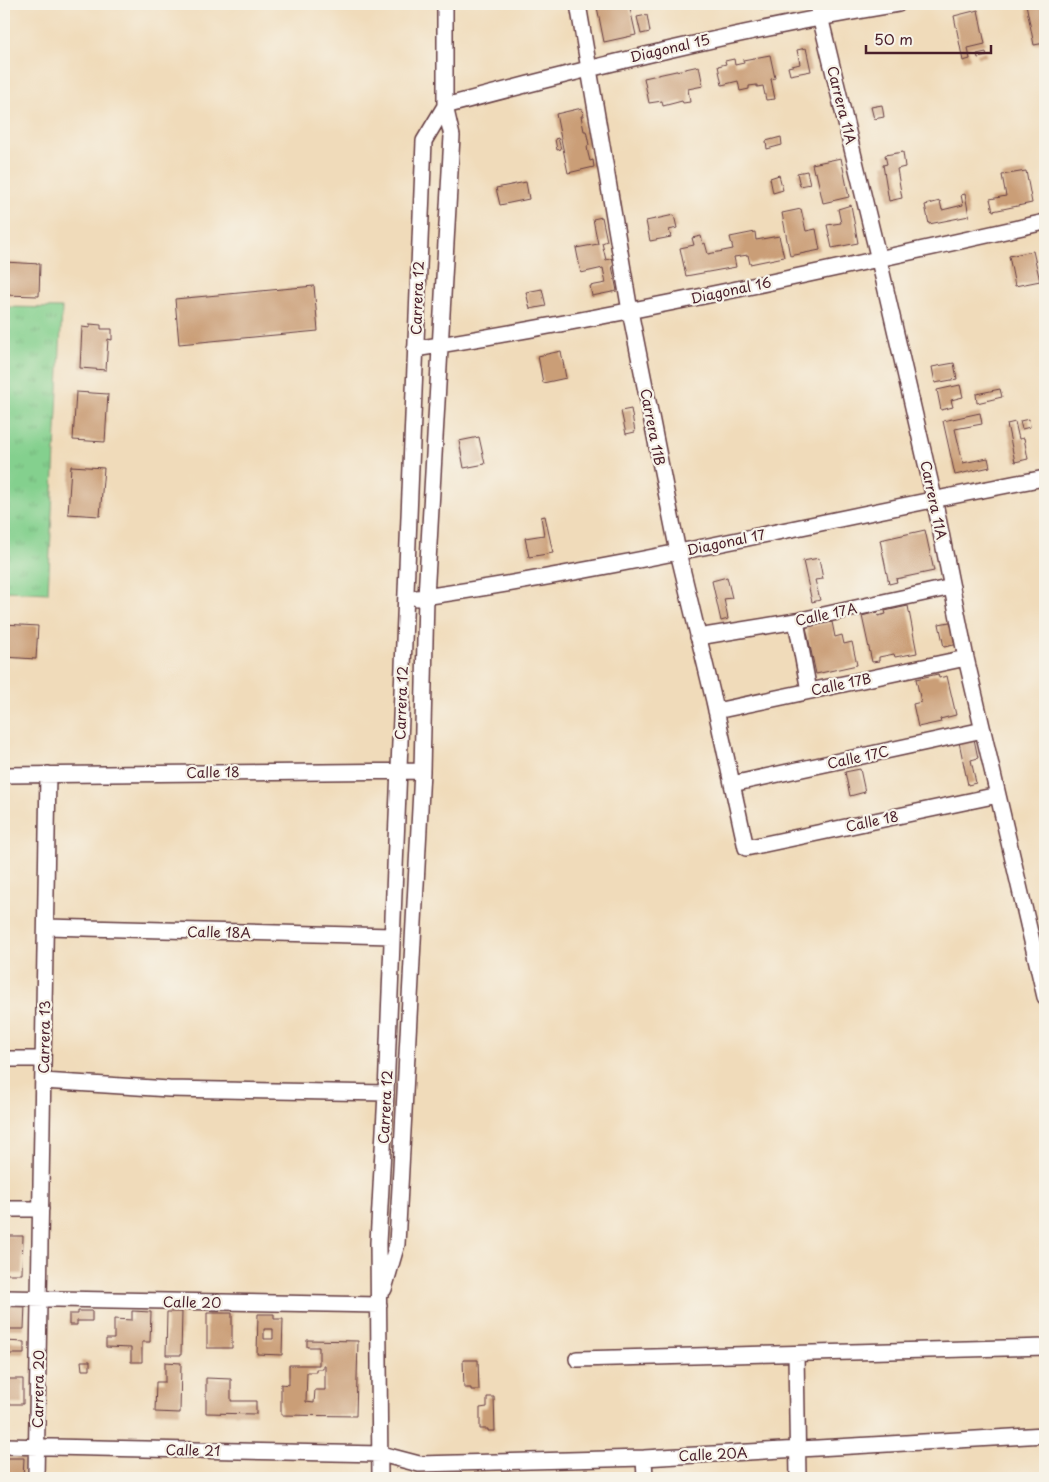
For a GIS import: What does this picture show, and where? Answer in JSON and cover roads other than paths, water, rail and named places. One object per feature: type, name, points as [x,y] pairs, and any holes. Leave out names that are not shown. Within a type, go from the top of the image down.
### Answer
[{"type":"street","name":"Carrera 12","points":[[379,1305],[397,1244],[422,771],[426,597],[452,136],[444,106],[445,4]]},
{"type":"street","name":"Carrera 11B","points":[[578,4],[630,310],[678,552],[746,848]]},
{"type":"street","name":"Diagonal 15","points":[[444,106],[588,67],[704,40],[818,10],[898,4]]},
{"type":"street","name":"Carrera 11A","points":[[818,10],[879,260],[934,498],[966,658],[1045,996]]},
{"type":"street","name":"Carrera 12","points":[[380,1478],[378,1243],[386,1093],[424,141],[444,106]]},
{"type":"street","name":"Diagonal 16","points":[[415,349],[630,310],[879,260],[1045,222]]},
{"type":"street","name":"Diagonal 17","points":[[405,600],[547,578],[934,498],[1045,478]]},
{"type":"street","name":"Calle 17A","points":[[698,637],[796,620],[952,588]]},
{"type":"street","points":[[796,620],[809,691]]},
{"type":"street","name":"Calle 17B","points":[[716,711],[966,658]]},
{"type":"street","name":"Calle 17C","points":[[732,784],[983,730]]},
{"type":"street","name":"Calle 18","points":[[4,775],[422,771]]},
{"type":"street","name":"Carrera 13","points":[[39,1299],[48,774]]},
{"type":"street","name":"Calle 18","points":[[746,848],[998,795]]},
{"type":"street","name":"Calle 18A","points":[[46,928],[392,936]]},
{"type":"street","points":[[4,1059],[43,1059]]},
{"type":"street","points":[[43,1081],[169,1089],[386,1093]]},
{"type":"street","points":[[4,1209],[41,1209]]},
{"type":"street","name":"Calle 20","points":[[4,1298],[379,1305]]},
{"type":"street","name":"Carrera 20","points":[[36,1478],[39,1299]]},
{"type":"street","points":[[577,1360],[1045,1348]]},
{"type":"street","points":[[796,1354],[798,1478]]},
{"type":"street","name":"Calle 20A","points":[[381,1454],[419,1464],[644,1458],[1045,1435]]},
{"type":"street","name":"Calle 21","points":[[4,1446],[381,1454]]},
{"type":"street","points":[[644,1458],[645,1478]]}]
